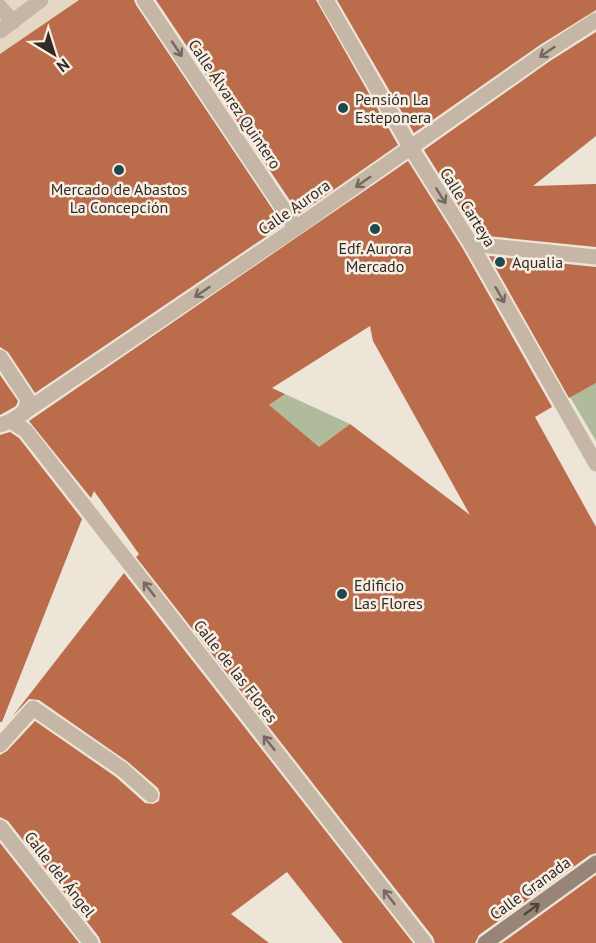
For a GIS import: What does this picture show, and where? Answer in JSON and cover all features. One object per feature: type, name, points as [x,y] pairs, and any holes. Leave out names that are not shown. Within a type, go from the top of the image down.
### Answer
[{"type":"main road","name":"Calle Granada","points":[[485,943],[596,863]]},
{"type":"street","points":[[0,7],[6,26],[41,0]]},
{"type":"street","name":"Calle Álvarez Quintero","points":[[144,0],[296,228]]},
{"type":"street","name":"Calle Carteya","points":[[326,0],[411,148],[471,244],[596,464]]},
{"type":"street","name":"Calle Aurora","points":[[13,421],[596,20]]},
{"type":"street","points":[[471,244],[596,256]]},
{"type":"street","points":[[0,357],[28,401],[13,421]]},
{"type":"street","name":"Calle de las Flores","points":[[13,421],[26,430],[425,943]]},
{"type":"street","points":[[0,745],[33,708],[123,769],[151,795]]},
{"type":"street","name":"Calle del Ángel","points":[[0,827],[91,943]]},
{"type":"green space","points":[[596,383],[596,441],[570,397]]},
{"type":"green space","points":[[285,394],[350,424],[319,447],[256,414]]},
{"type":"shaded area","points":[[0,0],[79,0],[0,54]]},
{"type":"building","name":"Mercado de Abastos La Concepción","points":[[79,0],[134,0],[283,225],[35,393],[8,352],[0,347],[0,54]]},
{"type":"building","points":[[156,0],[316,0],[398,145],[299,214]]},
{"type":"building","points":[[337,0],[596,0],[596,10],[540,45],[414,133]]},
{"type":"building","points":[[596,32],[596,136],[533,186],[596,184],[596,247],[477,235],[424,150],[550,61]]},
{"type":"building","points":[[408,161],[463,249],[552,407],[535,417],[596,527],[596,853],[590,855],[479,935],[475,943],[435,943],[433,937],[136,557],[139,554],[94,491],[91,498],[29,421]],"holes":[[[370,326],[373,341],[470,515],[350,424],[319,447],[269,405],[285,394],[272,388]]]},
{"type":"building","points":[[489,256],[596,267],[596,383],[569,398]]},
{"type":"building","points":[[0,375],[18,401],[16,406],[0,415]]},
{"type":"building","points":[[10,432],[19,438],[82,519],[2,722],[0,722],[0,435]]},
{"type":"building","points":[[124,573],[413,943],[343,943],[287,872],[231,914],[269,943],[101,943],[99,937],[8,821],[0,817],[0,755],[7,751],[35,721],[116,777],[145,803],[153,804],[159,801],[158,788],[128,762],[39,700],[29,699],[12,717]]},
{"type":"building","points":[[0,843],[79,943],[0,943]]},
{"type":"building","points":[[596,875],[596,943],[502,943]]},
{"type":"place","name":"Pensión La Esteponera","points":[[343,108]]},
{"type":"place","name":"Mercado de Abastos La Concepción","points":[[119,170]]},
{"type":"place","name":"Edf. Aurora Mercado","points":[[375,229]]},
{"type":"place","name":"Aqualia","points":[[500,262]]},
{"type":"place","name":"Edificio Las Flores","points":[[342,594]]}]
